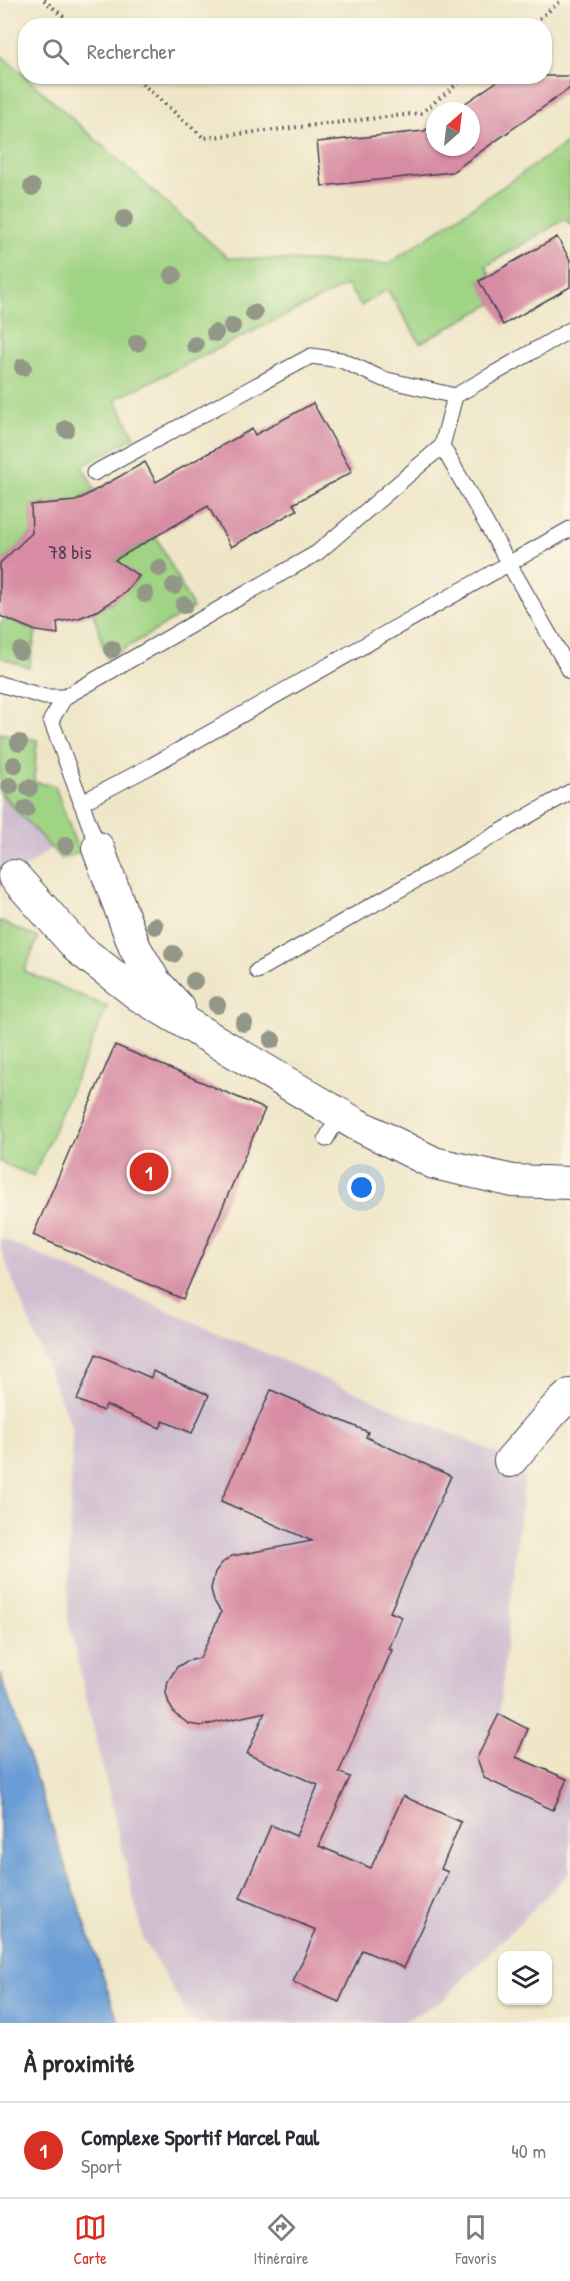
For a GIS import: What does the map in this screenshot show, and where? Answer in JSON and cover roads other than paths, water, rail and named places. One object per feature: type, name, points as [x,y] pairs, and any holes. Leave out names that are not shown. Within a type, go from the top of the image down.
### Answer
[{"type":"street","points":[[98,848],[135,948],[155,982],[203,1033]]},
{"type":"street","points":[[7,870],[79,949],[140,996],[203,1033],[333,1127],[434,1163],[513,1181],[570,1183]]},
{"type":"street","points":[[510,1461],[570,1395]]},
{"type":"lane","points":[[94,473],[311,356],[341,360],[383,379],[455,396],[570,330]]},
{"type":"lane","points":[[98,848],[51,720],[65,697],[317,553],[442,446],[455,396]]},
{"type":"lane","points":[[442,446],[570,670]]},
{"type":"lane","points":[[81,803],[510,565],[570,529]]},
{"type":"lane","points":[[0,684],[45,697],[65,697]]},
{"type":"lane","points":[[257,971],[570,792]]},
{"type":"water","points":[[0,1673],[119,2023],[0,2023]]},
{"type":"place","name":"Complexe Sportif Marcel Paul","points":[[149,1172]]}]
